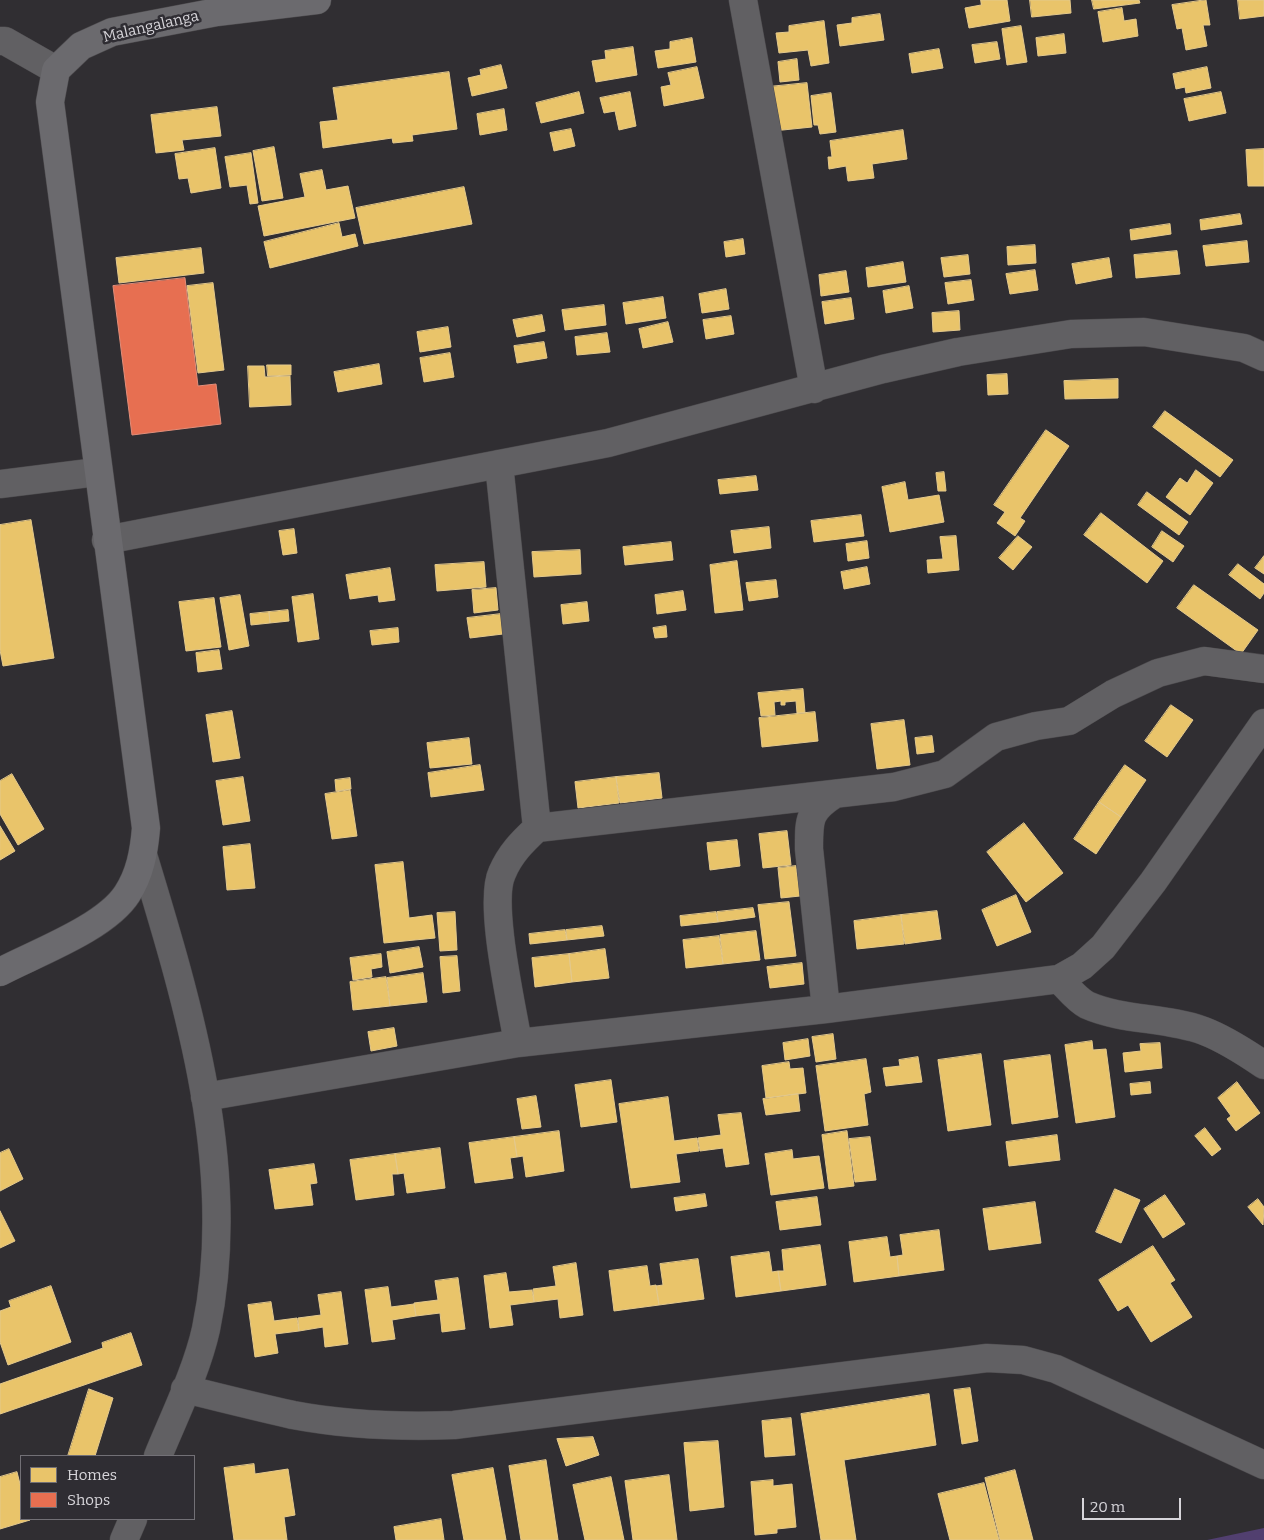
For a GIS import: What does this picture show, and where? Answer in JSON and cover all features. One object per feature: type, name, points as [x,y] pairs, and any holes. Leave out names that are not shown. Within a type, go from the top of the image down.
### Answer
[{"type":"street","name":"Malangalanga","points":[[56,70],[81,46],[112,32],[216,6],[317,0]]},
{"type":"street","points":[[743,0],[814,389]]},
{"type":"street","points":[[0,42],[5,41],[56,70],[50,102],[106,540],[146,828],[143,855],[136,878],[126,895],[114,909],[88,928],[0,972]]},
{"type":"street","points":[[106,540],[608,443],[883,369],[958,352],[1071,334],[1144,332],[1244,348],[1264,356]]},
{"type":"street","points":[[500,464],[537,828]]},
{"type":"street","points":[[0,484],[98,472]]},
{"type":"street","points":[[518,1043],[496,905],[501,874],[517,846],[537,828],[894,787],[945,774],[996,737],[1036,726],[1069,721],[1113,694],[1158,672],[1204,661],[1264,669]]},
{"type":"street","points":[[205,1098],[518,1043],[826,1009],[1059,979],[1082,966],[1103,947],[1153,882],[1264,723]]},
{"type":"street","points":[[826,1009],[809,849],[809,824],[818,805],[834,794]]},
{"type":"street","points":[[143,855],[178,970],[205,1098],[218,1204],[216,1271],[205,1331],[185,1389],[158,1455]]},
{"type":"street","points":[[1059,979],[1086,1004],[1204,1031],[1243,1051],[1264,1065]]},
{"type":"street","points":[[185,1389],[294,1415],[339,1422],[410,1427],[454,1426],[987,1358],[1023,1360],[1056,1369],[1264,1464]]},
{"type":"street","points":[[124,1540],[132,1520]]},
{"type":"shaded area","points":[[1264,1528],[1264,1540],[1207,1540]]},
{"type":"building: Homes","points":[[981,0],[1007,0],[1010,21],[969,28],[965,8],[981,5]]},
{"type":"building: Homes","points":[[1030,0],[1070,0],[1071,13],[1032,17]]},
{"type":"building: Homes","points":[[1092,0],[1139,0],[1140,3],[1094,9]]},
{"type":"building: Homes","points":[[1206,0],[1210,25],[1203,25],[1207,46],[1186,50],[1182,28],[1177,29],[1172,5]]},
{"type":"building: Homes","points":[[1238,0],[1264,0],[1264,16],[1240,19]]},
{"type":"building: Homes","points":[[1122,8],[1124,21],[1136,19],[1138,36],[1103,42],[1098,12]]},
{"type":"building: Homes","points":[[880,14],[884,40],[840,46],[837,25],[852,23],[852,18]]},
{"type":"building: Homes","points":[[824,21],[829,63],[811,66],[808,50],[779,53],[776,33],[789,32],[789,26]]},
{"type":"building: Homes","points":[[1021,26],[1027,62],[1007,65],[1002,29]]},
{"type":"building: Homes","points":[[1064,34],[1066,53],[1038,56],[1036,38]]},
{"type":"building: Homes","points":[[692,38],[696,62],[658,68],[655,51],[670,49],[670,42]]},
{"type":"building: Homes","points":[[997,42],[1000,59],[975,63],[972,45]]},
{"type":"building: Homes","points":[[633,47],[637,75],[596,82],[592,61],[606,59],[605,51]]},
{"type":"building: Homes","points":[[939,49],[943,68],[912,73],[909,54]]},
{"type":"building: Homes","points":[[797,59],[799,80],[780,82],[778,62]]},
{"type":"building: Homes","points":[[501,65],[507,88],[472,96],[468,78],[481,75],[480,70]]},
{"type":"building: Homes","points":[[697,67],[704,98],[664,106],[661,87],[671,85],[668,73]]},
{"type":"building: Homes","points":[[1207,67],[1211,88],[1186,93],[1185,87],[1176,89],[1173,74]]},
{"type":"building: Homes","points":[[449,72],[457,129],[412,135],[413,141],[393,143],[392,138],[323,148],[320,122],[338,120],[333,88]]},
{"type":"building: Homes","points":[[807,83],[812,127],[773,131],[768,87]]},
{"type":"building: Homes","points":[[579,92],[584,113],[541,123],[536,103]]},
{"type":"building: Homes","points":[[630,92],[636,126],[619,130],[615,111],[604,113],[600,98]]},
{"type":"building: Homes","points":[[1221,92],[1226,113],[1189,121],[1184,99]]},
{"type":"building: Homes","points":[[831,93],[836,132],[820,134],[818,125],[814,125],[811,96]]},
{"type":"building: Homes","points":[[217,107],[221,136],[182,140],[184,150],[156,153],[151,115]]},
{"type":"building: Homes","points":[[504,109],[507,130],[480,135],[477,114]]},
{"type":"building: Homes","points":[[571,129],[575,146],[554,151],[550,133]]},
{"type":"building: Homes","points":[[903,130],[907,159],[872,164],[874,178],[848,181],[846,166],[829,169],[828,157],[832,157],[830,141]]},
{"type":"building: Homes","points":[[274,147],[283,198],[262,201],[253,151]]},
{"type":"building: Homes","points":[[215,148],[221,188],[191,193],[188,178],[179,179],[175,154]]},
{"type":"building: Homes","points":[[1264,149],[1264,186],[1248,186],[1246,150]]},
{"type":"building: Homes","points":[[251,153],[258,203],[250,204],[247,185],[230,187],[225,157]]},
{"type":"building: Homes","points":[[322,170],[326,190],[348,186],[355,218],[264,236],[258,206],[305,197],[300,174]]},
{"type":"building: Homes","points":[[464,187],[472,224],[364,244],[356,208]]},
{"type":"building: Homes","points":[[1240,214],[1242,224],[1201,230],[1200,220]]},
{"type":"building: Homes","points":[[339,223],[342,237],[355,234],[358,246],[270,268],[264,242]]},
{"type":"building: Homes","points":[[1170,224],[1171,234],[1131,240],[1130,230]]},
{"type":"building: Homes","points":[[743,239],[745,254],[726,257],[724,242]]},
{"type":"building: Homes","points":[[1247,241],[1249,262],[1206,266],[1203,246]]},
{"type":"building: Homes","points":[[1035,245],[1036,263],[1008,265],[1007,247]]},
{"type":"building: Homes","points":[[201,248],[204,273],[119,283],[116,258]]},
{"type":"building: Homes","points":[[1177,251],[1180,274],[1136,278],[1134,255]]},
{"type":"building: Homes","points":[[968,255],[970,274],[944,277],[941,258]]},
{"type":"building: Homes","points":[[1109,258],[1112,277],[1076,284],[1072,264]]},
{"type":"building: Homes","points":[[903,262],[906,282],[868,287],[866,268]]},
{"type":"building: Homes","points":[[1035,270],[1038,290],[1010,294],[1006,274]]},
{"type":"building: Homes","points":[[846,271],[849,292],[821,296],[819,275]]},
{"type":"building: Homes","points":[[971,280],[974,300],[948,304],[945,283]]},
{"type":"building: Homes","points":[[213,283],[224,370],[198,373],[187,286]]},
{"type":"building: Homes","points":[[909,286],[913,308],[886,313],[883,291]]},
{"type":"building: Homes","points":[[726,289],[729,309],[702,313],[699,294]]},
{"type":"building: Homes","points":[[663,297],[666,318],[626,324],[623,303]]},
{"type":"building: Homes","points":[[851,298],[854,319],[825,324],[822,302]]},
{"type":"building: Homes","points":[[604,305],[606,325],[565,330],[562,310]]},
{"type":"building: Homes","points":[[959,311],[960,330],[933,332],[932,313]]},
{"type":"building: Homes","points":[[542,315],[545,331],[517,337],[513,320]]},
{"type":"building: Homes","points":[[731,316],[734,334],[706,339],[703,320]]},
{"type":"building: Homes","points":[[668,322],[673,342],[643,348],[639,329]]},
{"type":"building: Homes","points":[[448,327],[451,347],[420,352],[417,332]]},
{"type":"building: Homes","points":[[607,333],[610,352],[577,355],[575,337]]},
{"type":"building: Homes","points":[[544,342],[547,358],[517,363],[514,346]]},
{"type":"building: Homes","points":[[450,353],[454,377],[424,382],[420,358]]},
{"type":"building: Homes","points":[[379,364],[382,384],[338,392],[334,372]]},
{"type":"building: Homes","points":[[267,365],[291,365],[291,375],[268,376]]},
{"type":"building: Homes","points":[[248,366],[264,366],[265,377],[290,376],[291,405],[250,407]]},
{"type":"building: Homes","points":[[1007,374],[1008,394],[988,395],[987,375]]},
{"type":"building: Homes","points":[[1118,379],[1118,398],[1065,399],[1064,381]]},
{"type":"building: Homes","points":[[1165,411],[1233,460],[1220,477],[1153,427]]},
{"type":"building: Homes","points":[[1046,430],[1069,446],[1020,518],[1025,521],[1015,536],[997,523],[1005,512],[994,505]]},
{"type":"building: Homes","points":[[1196,470],[1213,483],[1190,515],[1166,497],[1180,478],[1187,483]]},
{"type":"building: Homes","points":[[944,472],[946,491],[938,491],[936,473]]},
{"type":"building: Homes","points":[[756,476],[758,490],[720,494],[718,480]]},
{"type":"building: Homes","points":[[905,482],[908,500],[939,495],[944,522],[890,532],[882,487]]},
{"type":"building: Homes","points":[[1147,492],[1188,522],[1179,535],[1138,505]]},
{"type":"building: Homes","points":[[1101,513],[1163,561],[1147,583],[1084,535]]},
{"type":"building: Homes","points":[[861,515],[864,536],[814,542],[811,521]]},
{"type":"building: Homes","points":[[31,520],[54,658],[3,666],[0,650],[0,525]]},
{"type":"building: Homes","points":[[769,527],[771,548],[734,553],[731,531]]},
{"type":"building: Homes","points":[[294,529],[297,553],[283,555],[279,531]]},
{"type":"building: Homes","points":[[1162,531],[1184,546],[1173,562],[1152,547]]},
{"type":"building: Homes","points":[[956,536],[959,570],[928,573],[927,560],[943,559],[940,537]]},
{"type":"building: Homes","points":[[1018,536],[1032,547],[1013,570],[999,558]]},
{"type":"building: Homes","points":[[867,541],[869,558],[848,561],[846,544]]},
{"type":"building: Homes","points":[[671,542],[673,560],[625,565],[623,547]]},
{"type":"building: Homes","points":[[580,550],[581,574],[534,577],[532,552]]},
{"type":"building: Homes","points":[[1264,556],[1264,574],[1255,568]]},
{"type":"building: Homes","points":[[737,561],[743,610],[715,613],[710,565]]},
{"type":"building: Homes","points":[[484,562],[486,587],[437,591],[435,565]]},
{"type":"building: Homes","points":[[1238,564],[1264,584],[1264,593],[1260,599],[1229,575]]},
{"type":"building: Homes","points":[[867,567],[870,584],[844,589],[841,572]]},
{"type":"building: Homes","points":[[390,568],[395,600],[379,602],[378,595],[350,599],[346,575]]},
{"type":"building: Homes","points":[[776,580],[778,597],[749,601],[746,583]]},
{"type":"building: Homes","points":[[1194,585],[1258,630],[1241,654],[1177,608]]},
{"type":"building: Homes","points":[[496,588],[498,610],[474,613],[472,590]]},
{"type":"building: Homes","points":[[683,591],[686,610],[657,614],[655,595]]},
{"type":"building: Homes","points":[[313,594],[319,639],[298,642],[292,597]]},
{"type":"building: Homes","points":[[240,595],[249,646],[229,650],[220,598]]},
{"type":"building: Homes","points":[[214,598],[221,647],[186,651],[179,602]]},
{"type":"building: Homes","points":[[587,602],[589,621],[563,624],[561,605]]},
{"type":"building: Homes","points":[[288,610],[289,621],[270,623],[269,612]]},
{"type":"building: Homes","points":[[269,612],[270,623],[251,625],[250,614]]},
{"type":"building: Homes","points":[[501,614],[503,634],[470,638],[467,618]]},
{"type":"building: Homes","points":[[666,626],[667,637],[655,638],[653,628]]},
{"type":"building: Homes","points":[[398,628],[399,642],[372,645],[370,631]]},
{"type":"building: Homes","points":[[219,650],[222,669],[198,672],[196,653]]},
{"type":"building: Homes","points":[[803,689],[805,713],[797,713],[796,701],[785,702],[785,705],[781,705],[781,701],[774,702],[775,715],[761,716],[758,693]]},
{"type":"building: Homes","points":[[1171,705],[1193,720],[1167,757],[1145,741]]},
{"type":"building: Homes","points":[[232,711],[240,758],[213,762],[206,715]]},
{"type":"building: Homes","points":[[815,712],[818,741],[762,747],[759,718]]},
{"type":"building: Homes","points":[[904,720],[910,765],[877,769],[871,724]]},
{"type":"building: Homes","points":[[932,736],[934,752],[917,754],[915,738]]},
{"type":"building: Homes","points":[[469,738],[472,764],[430,768],[427,743]]},
{"type":"building: Homes","points":[[480,765],[484,790],[431,797],[428,773]]},
{"type":"building: Homes","points":[[1125,765],[1146,780],[1121,817],[1099,802]]},
{"type":"building: Homes","points":[[659,773],[662,798],[620,803],[616,777]]},
{"type":"building: Homes","points":[[12,774],[44,829],[18,845],[0,814],[0,781]]},
{"type":"building: Homes","points":[[243,777],[250,821],[223,825],[216,781]]},
{"type":"building: Homes","points":[[616,777],[619,803],[578,808],[575,782]]},
{"type":"building: Homes","points":[[350,778],[351,789],[336,791],[335,780]]},
{"type":"building: Homes","points":[[350,790],[357,836],[332,839],[325,794]]},
{"type":"building: Homes","points":[[1099,802],[1121,817],[1096,854],[1074,839]]},
{"type":"building: Homes","points":[[1024,823],[1063,873],[1026,902],[987,852]]},
{"type":"building: Homes","points":[[0,826],[15,851],[0,860]]},
{"type":"building: Homes","points":[[787,831],[791,865],[763,868],[759,834]]},
{"type":"building: Homes","points":[[737,840],[740,866],[710,870],[707,843]]},
{"type":"building: Homes","points":[[250,844],[255,888],[227,890],[223,847]]},
{"type":"building: Homes","points":[[403,862],[409,918],[432,915],[435,938],[384,943],[375,865]]},
{"type":"building: Homes","points":[[796,866],[800,896],[781,898],[778,868]]},
{"type":"building: Homes","points":[[1016,895],[1031,932],[997,946],[982,910]]},
{"type":"building: Homes","points":[[789,902],[796,956],[765,959],[758,905]]},
{"type":"building: Homes","points":[[753,908],[755,917],[718,922],[717,912]]},
{"type":"building: Homes","points":[[937,911],[941,939],[905,944],[901,915]]},
{"type":"building: Homes","points":[[455,912],[457,950],[440,951],[437,913]]},
{"type":"building: Homes","points":[[716,912],[718,922],[681,926],[680,916]]},
{"type":"building: Homes","points":[[901,915],[904,944],[857,949],[854,921]]},
{"type":"building: Homes","points":[[602,926],[604,936],[567,940],[566,930]]},
{"type":"building: Homes","points":[[565,930],[567,940],[530,944],[529,934]]},
{"type":"building: Homes","points":[[756,931],[760,960],[723,964],[720,935]]},
{"type":"building: Homes","points":[[719,936],[723,964],[686,968],[683,940]]},
{"type":"building: Homes","points":[[419,947],[423,967],[390,973],[387,952]]},
{"type":"building: Homes","points":[[605,949],[609,978],[572,982],[569,954]]},
{"type":"building: Homes","points":[[381,954],[382,967],[371,969],[372,977],[353,980],[350,958]]},
{"type":"building: Homes","points":[[569,954],[572,982],[535,987],[532,958]]},
{"type":"building: Homes","points":[[457,956],[460,991],[443,993],[440,957]]},
{"type":"building: Homes","points":[[802,963],[804,984],[770,988],[767,967]]},
{"type":"building: Homes","points":[[423,973],[427,1002],[390,1006],[387,978]]},
{"type":"building: Homes","points":[[386,977],[390,1006],[353,1010],[350,982]]},
{"type":"building: Homes","points":[[394,1028],[397,1046],[371,1051],[368,1032]]},
{"type":"building: Homes","points":[[833,1034],[836,1059],[816,1062],[812,1037]]},
{"type":"building: Homes","points":[[808,1039],[810,1056],[785,1060],[783,1043]]},
{"type":"building: Homes","points":[[1092,1041],[1093,1050],[1106,1049],[1115,1117],[1076,1123],[1065,1045]]},
{"type":"building: Homes","points":[[1160,1043],[1162,1068],[1125,1072],[1123,1053],[1141,1051],[1140,1044]]},
{"type":"building: Homes","points":[[981,1054],[991,1125],[948,1131],[938,1060]]},
{"type":"building: Homes","points":[[1050,1055],[1058,1117],[1012,1124],[1004,1061]]},
{"type":"building: Homes","points":[[918,1057],[922,1082],[886,1086],[883,1068],[900,1066],[899,1060]]},
{"type":"building: Homes","points":[[866,1059],[871,1092],[864,1094],[868,1125],[825,1131],[816,1066]]},
{"type":"building: Homes","points":[[789,1062],[790,1069],[803,1068],[806,1093],[766,1098],[762,1066]]},
{"type":"building: Homes","points":[[611,1080],[617,1122],[581,1127],[575,1085]]},
{"type":"building: Homes","points":[[1150,1082],[1151,1093],[1131,1095],[1130,1084]]},
{"type":"building: Homes","points":[[1237,1082],[1260,1113],[1236,1131],[1227,1119],[1231,1116],[1218,1098]]},
{"type":"building: Homes","points":[[798,1094],[800,1111],[766,1115],[763,1099]]},
{"type":"building: Homes","points":[[536,1096],[541,1127],[522,1129],[517,1099]]},
{"type":"building: Homes","points":[[668,1097],[674,1141],[697,1138],[699,1151],[676,1154],[680,1182],[631,1188],[619,1104]]},
{"type":"building: Homes","points":[[741,1113],[749,1164],[726,1167],[723,1148],[700,1151],[698,1138],[721,1135],[718,1115]]},
{"type":"building: Homes","points":[[1205,1128],[1221,1149],[1212,1156],[1195,1136]]},
{"type":"building: Homes","points":[[559,1131],[564,1171],[526,1177],[523,1156],[517,1157],[514,1137]]},
{"type":"building: Homes","points":[[847,1131],[854,1186],[829,1189],[822,1135]]},
{"type":"building: Homes","points":[[1057,1135],[1060,1160],[1009,1166],[1006,1142]]},
{"type":"building: Homes","points":[[514,1137],[517,1157],[510,1158],[513,1178],[475,1183],[469,1143]]},
{"type":"building: Homes","points":[[870,1137],[876,1180],[855,1182],[849,1139]]},
{"type":"building: Homes","points":[[440,1148],[445,1188],[407,1193],[404,1173],[398,1174],[395,1154]]},
{"type":"building: Homes","points":[[9,1149],[23,1179],[0,1191],[0,1153]]},
{"type":"building: Homes","points":[[792,1150],[793,1159],[819,1156],[824,1188],[771,1195],[765,1154]]},
{"type":"building: Homes","points":[[395,1154],[398,1174],[392,1174],[394,1195],[356,1200],[350,1160]]},
{"type":"building: Homes","points":[[314,1164],[317,1183],[310,1184],[313,1205],[275,1209],[269,1170]]},
{"type":"building: Homes","points":[[1115,1189],[1140,1200],[1121,1243],[1096,1232]]},
{"type":"building: Homes","points":[[705,1194],[707,1206],[676,1211],[674,1198]]},
{"type":"building: Homes","points":[[1165,1195],[1185,1224],[1163,1238],[1144,1209]]},
{"type":"building: Homes","points":[[817,1197],[821,1225],[780,1230],[776,1202]]},
{"type":"building: Homes","points":[[1258,1199],[1264,1207],[1263,1225],[1248,1207]]},
{"type":"building: Homes","points":[[1035,1202],[1041,1243],[989,1250],[983,1209]]},
{"type":"building: Homes","points":[[0,1211],[15,1241],[0,1248]]},
{"type":"building: Homes","points":[[939,1230],[944,1270],[899,1276],[897,1256],[903,1255],[900,1235]]},
{"type":"building: Homes","points":[[887,1237],[890,1257],[897,1256],[899,1276],[854,1282],[849,1242]]},
{"type":"building: Homes","points":[[820,1245],[826,1285],[781,1291],[778,1271],[784,1271],[782,1250]]},
{"type":"building: Homes","points":[[1153,1246],[1175,1280],[1170,1283],[1192,1317],[1151,1342],[1128,1305],[1118,1311],[1099,1280]]},
{"type":"building: Homes","points":[[769,1252],[772,1272],[778,1271],[781,1291],[736,1297],[731,1257]]},
{"type":"building: Homes","points":[[698,1259],[704,1299],[659,1305],[656,1286],[663,1285],[660,1264]]},
{"type":"building: Homes","points":[[576,1263],[583,1315],[560,1318],[558,1299],[534,1302],[533,1289],[556,1286],[553,1267]]},
{"type":"building: Homes","points":[[647,1266],[650,1286],[656,1285],[659,1305],[614,1311],[609,1271]]},
{"type":"building: Homes","points":[[506,1273],[509,1292],[532,1290],[534,1302],[510,1305],[513,1325],[490,1328],[484,1276]]},
{"type":"building: Homes","points":[[458,1278],[465,1329],[442,1332],[440,1313],[416,1316],[414,1303],[438,1300],[435,1281]]},
{"type":"building: Homes","points":[[51,1286],[71,1342],[8,1365],[0,1342],[0,1311],[11,1307],[9,1301]]},
{"type":"building: Homes","points":[[388,1287],[391,1307],[414,1304],[416,1316],[392,1320],[395,1339],[372,1342],[365,1290]]},
{"type":"building: Homes","points":[[341,1292],[348,1344],[325,1347],[323,1327],[299,1331],[298,1318],[321,1315],[318,1295]]},
{"type":"building: Homes","points":[[271,1302],[274,1321],[297,1318],[299,1331],[275,1334],[278,1353],[255,1357],[248,1305]]},
{"type":"building: Homes","points":[[131,1333],[142,1365],[0,1414],[0,1384],[103,1348],[102,1343]]},
{"type":"building: Homes","points":[[970,1388],[978,1441],[962,1444],[954,1390]]},
{"type":"building: Homes","points":[[89,1389],[113,1398],[95,1455],[68,1455]]},
{"type":"building: Homes","points":[[929,1394],[936,1445],[844,1460],[856,1540],[821,1540],[801,1414]]},
{"type":"building: Homes","points":[[791,1418],[795,1455],[765,1457],[762,1421]]},
{"type":"building: Homes","points":[[593,1437],[599,1455],[566,1466],[557,1439]]},
{"type":"building: Homes","points":[[718,1441],[724,1507],[690,1511],[684,1443]]},
{"type":"building: Homes","points":[[546,1460],[558,1540],[521,1540],[509,1466]]},
{"type":"building: Homes","points":[[254,1464],[255,1474],[288,1469],[295,1515],[284,1517],[287,1540],[234,1540],[224,1468]]},
{"type":"building: Homes","points":[[493,1468],[506,1540],[464,1540],[452,1475]]},
{"type":"building: Homes","points":[[1015,1470],[1033,1540],[1000,1540],[985,1478]]},
{"type":"building: Homes","points":[[17,1472],[20,1484],[20,1520],[30,1520],[0,1529],[0,1477]]},
{"type":"building: Homes","points":[[669,1475],[677,1540],[633,1540],[625,1481]]},
{"type":"building: Homes","points":[[611,1477],[624,1540],[585,1540],[573,1485]]},
{"type":"building: Homes","points":[[773,1480],[773,1486],[792,1484],[796,1527],[777,1529],[777,1533],[755,1535],[751,1482]]},
{"type":"building: Homes","points":[[984,1483],[999,1540],[950,1540],[938,1494]]},
{"type":"building: Homes","points":[[441,1519],[444,1540],[396,1540],[394,1527]]},
{"type":"building: Shops","points":[[185,278],[198,386],[216,384],[221,424],[132,435],[113,286]]}]
